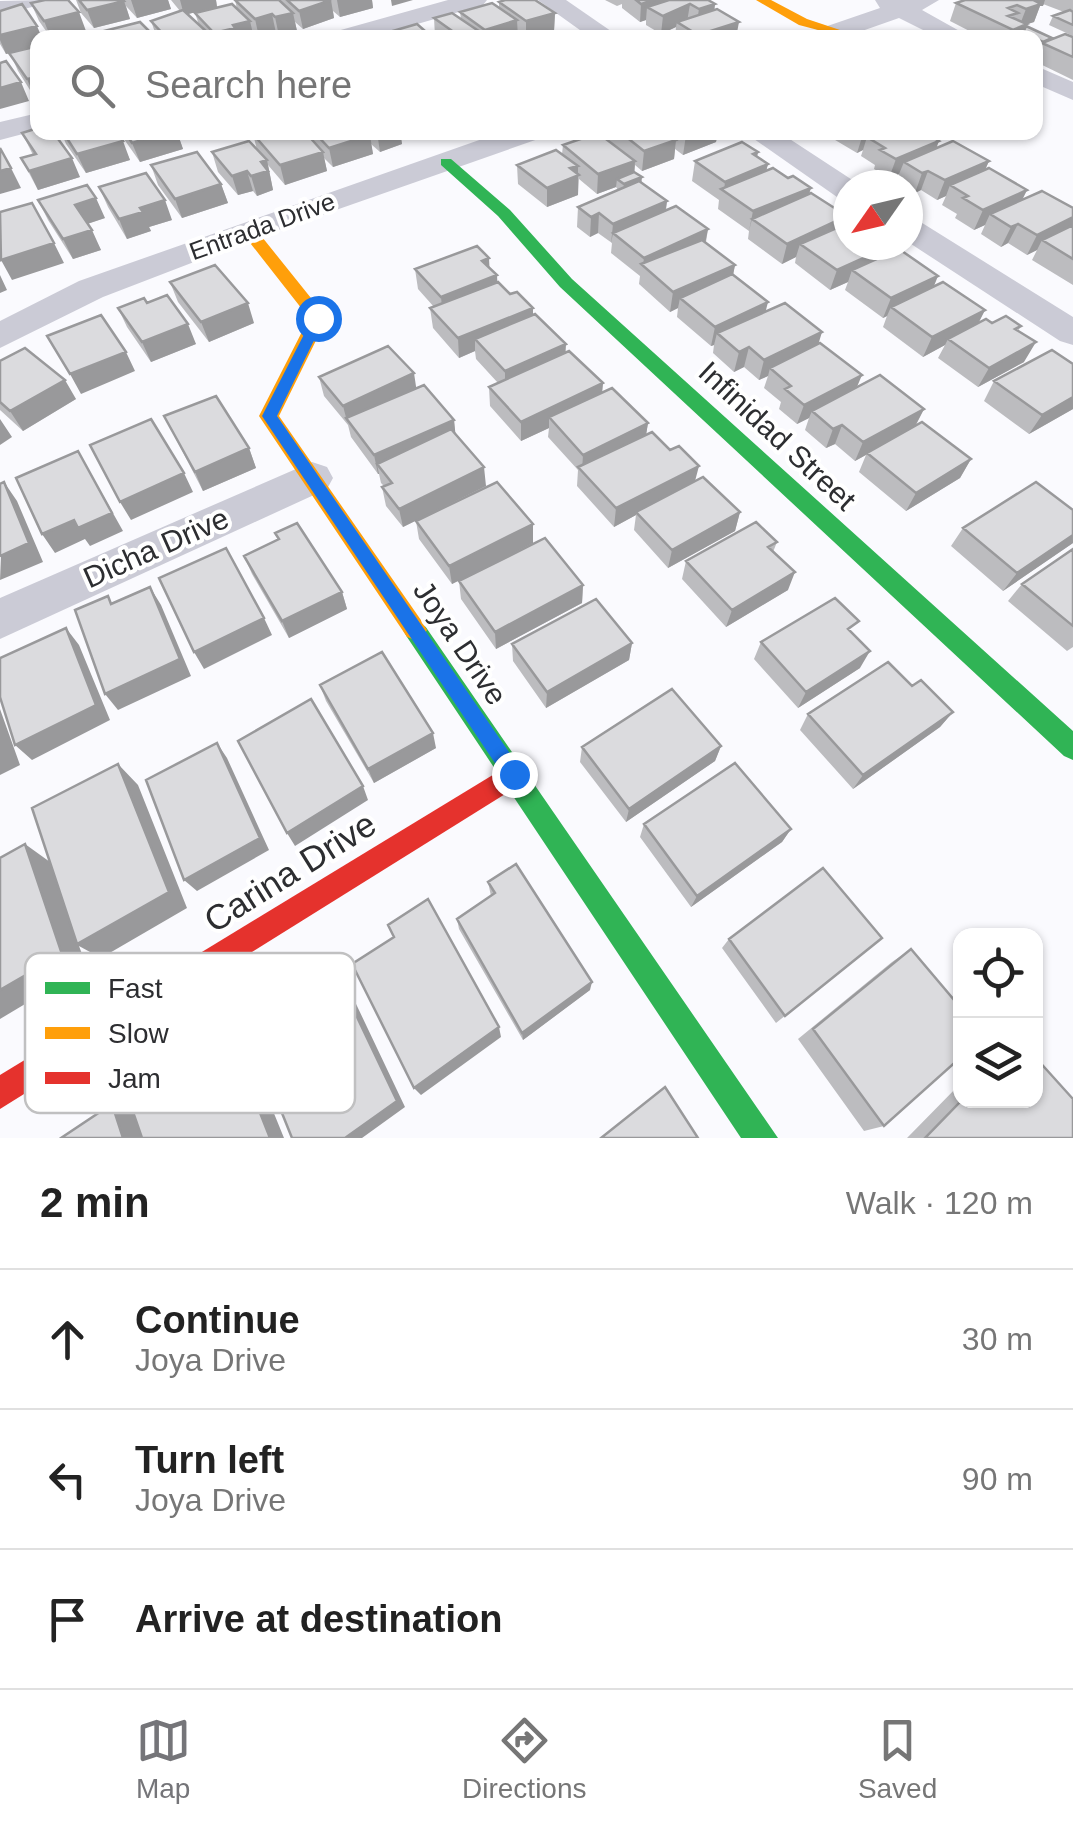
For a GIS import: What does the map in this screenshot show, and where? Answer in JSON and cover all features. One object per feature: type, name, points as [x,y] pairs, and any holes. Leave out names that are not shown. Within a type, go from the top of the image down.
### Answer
[{"type":"street","points":[[0,8],[32,0]]},
{"type":"street","points":[[367,30],[474,0]]},
{"type":"street","points":[[550,0],[597,30]]},
{"type":"street","points":[[762,0],[819,30]]},
{"type":"street","points":[[800,0],[827,14],[827,30]]},
{"type":"street","points":[[836,30],[892,4],[927,0]]},
{"type":"street","points":[[892,4],[944,30]]},
{"type":"street","points":[[1043,77],[1073,92]]},
{"type":"street","points":[[0,131],[30,123]]},
{"type":"street","name":"Entrada Drive","points":[[0,336],[91,289],[508,140]]},
{"type":"street","points":[[770,140],[833,180]]},
{"type":"street","name":"Infinidad Street","points":[[446,162],[504,214],[566,283],[1073,748]]},
{"type":"street","name":"Joya Drive","points":[[248,230],[318,318],[269,416],[761,1138]]},
{"type":"street","points":[[923,238],[1073,333]]},
{"type":"street","name":"Dicha Drive","points":[[0,618],[312,478]]},
{"type":"street","name":"Carina Drive","points":[[226,953],[514,774]]},
{"type":"street","name":"Carina Drive","points":[[0,1093],[25,1077]]},
{"type":"building","points":[[68,0],[79,12],[44,21],[31,3]]},
{"type":"building","points":[[79,0],[123,0],[124,1],[87,10]]},
{"type":"building","points":[[235,0],[279,0],[293,13],[255,19]]},
{"type":"building","points":[[287,0],[331,0],[299,11]]},
{"type":"building","points":[[535,0],[555,13],[526,21],[499,2]]},
{"type":"building","points":[[669,0],[708,0],[715,4],[699,9],[690,4],[663,16],[647,7]]},
{"type":"building","points":[[1033,0],[1041,4],[1026,9],[1017,5],[1008,8],[1018,13],[1008,16],[1027,24],[1013,30],[956,3]]},
{"type":"building","points":[[492,3],[517,20],[485,30],[460,12]]},
{"type":"building","points":[[22,4],[37,26],[0,35],[0,11]]},
{"type":"building","points":[[232,4],[250,21],[227,30],[211,30],[195,13]]},
{"type":"building","points":[[717,9],[739,22],[714,30],[690,30],[677,22]]},
{"type":"building","points":[[183,10],[205,30],[159,30],[151,21]]},
{"type":"building","points":[[1070,10],[1073,25],[1053,16]]},
{"type":"building","points":[[452,13],[477,30],[451,30],[434,18]]},
{"type":"building","points":[[140,22],[148,30],[108,30]]},
{"type":"building","points":[[417,24],[424,30],[396,30]]},
{"type":"building","points":[[1065,34],[1073,37],[1073,57],[1043,43]]},
{"type":"building","points":[[30,48],[30,78],[27,79],[9,53]]},
{"type":"building","points":[[6,61],[21,82],[0,88],[0,63]]},
{"type":"building","points":[[30,130],[30,140],[59,140],[72,158],[29,171],[21,158],[36,154],[22,133]]},
{"type":"building","points":[[68,140],[123,141],[77,154]]},
{"type":"building","points":[[258,140],[312,140],[323,152],[280,165]]},
{"type":"building","points":[[322,140],[354,140],[329,148]]},
{"type":"building","points":[[578,140],[607,140],[635,161],[598,174],[563,145]]},
{"type":"building","points":[[630,140],[676,140],[644,151]]},
{"type":"building","points":[[872,140],[939,141],[896,159],[880,150],[885,148]]},
{"type":"building","points":[[249,141],[267,160],[261,162],[268,171],[232,176],[212,152]]},
{"type":"building","points":[[953,141],[989,161],[945,180],[904,162]]},
{"type":"building","points":[[742,142],[768,164],[725,182],[695,161]]},
{"type":"building","points":[[0,148],[11,168],[0,171]]},
{"type":"building","points":[[556,150],[578,166],[570,168],[579,175],[547,188],[517,165]]},
{"type":"building","points":[[197,152],[221,184],[175,199],[151,165]]},
{"type":"building","points":[[773,168],[811,188],[753,211],[721,189]]},
{"type":"building","points":[[989,168],[1027,190],[983,210],[950,185]]},
{"type":"building","points":[[634,172],[642,177],[624,184],[617,179]]},
{"type":"building","points":[[146,173],[165,200],[119,219],[99,187]]},
{"type":"building","points":[[639,181],[667,201],[613,224],[599,213],[591,217],[578,207]]},
{"type":"building","points":[[87,185],[96,198],[75,205],[92,230],[63,239],[38,200]]},
{"type":"building","points":[[1042,191],[1073,208],[1073,217],[1037,235],[1018,224],[1011,227],[990,214]]},
{"type":"building","points":[[811,193],[833,207],[833,223],[787,244],[752,219]]},
{"type":"building","points":[[32,203],[54,243],[1,260],[0,212]]},
{"type":"building","points":[[676,206],[708,229],[644,258],[613,233]]},
{"type":"building","points":[[1073,225],[1073,259],[1042,240]]},
{"type":"building","points":[[833,230],[833,260],[859,260],[837,270],[800,244]]},
{"type":"building","points":[[702,240],[735,265],[673,292],[641,264]]},
{"type":"building","points":[[477,246],[489,258],[482,261],[497,275],[441,297],[415,269]]},
{"type":"building","points":[[874,260],[915,260],[938,276],[891,298],[852,270]]},
{"type":"building","points":[[215,265],[248,303],[201,322],[170,282]]},
{"type":"building","points":[[732,274],[768,302],[715,327],[680,298]]},
{"type":"building","points":[[498,282],[510,294],[517,292],[533,308],[458,338],[430,308]]},
{"type":"building","points":[[943,282],[985,310],[932,337],[891,307]]},
{"type":"building","points":[[167,295],[188,324],[142,342],[118,308]]},
{"type":"building","points":[[785,303],[822,332],[764,360],[749,347],[739,352],[717,333]]},
{"type":"building","points":[[535,314],[566,344],[505,371],[475,339]]},
{"type":"building","points":[[101,315],[126,352],[70,374],[47,336]]},
{"type":"building","points":[[1006,316],[1021,326],[1015,329],[1036,342],[989,368],[948,339],[986,319],[992,323]]},
{"type":"building","points":[[820,343],[862,375],[804,405],[785,389],[791,386],[770,368]]},
{"type":"building","points":[[388,346],[414,373],[343,406],[319,377]]},
{"type":"building","points":[[25,348],[65,380],[10,411],[0,402],[0,361]]},
{"type":"building","points":[[1052,350],[1073,364],[1073,397],[1042,415],[994,381]]},
{"type":"building","points":[[569,351],[603,383],[521,422],[489,387]]},
{"type":"building","points":[[880,375],[924,409],[863,442],[842,425],[833,429],[812,411]]},
{"type":"building","points":[[424,385],[454,420],[374,455],[346,418]]},
{"type":"building","points":[[612,388],[648,423],[583,455],[549,417]]},
{"type":"building","points":[[216,396],[249,448],[195,472],[164,416]]},
{"type":"building","points":[[151,419],[184,473],[120,502],[90,445]]},
{"type":"building","points":[[922,422],[971,459],[916,493],[867,453]]},
{"type":"building","points":[[451,429],[484,467],[399,509],[382,487],[392,483],[377,464]]},
{"type":"building","points":[[652,432],[670,450],[679,446],[699,466],[616,508],[578,467]]},
{"type":"building","points":[[78,451],[112,513],[78,528],[74,520],[42,534],[16,478]]},
{"type":"building","points":[[703,477],[740,512],[672,550],[636,512]]},
{"type":"building","points":[[4,482],[29,543],[0,556],[0,484]]},
{"type":"building","points":[[497,482],[533,524],[449,566],[416,521]]},
{"type":"building","points":[[1036,482],[1073,510],[1073,535],[1017,573],[963,528]]},
{"type":"building","points":[[756,522],[777,542],[768,547],[795,572],[732,610],[686,561]]},
{"type":"building","points":[[297,523],[342,592],[282,621],[244,556],[279,539],[275,533]]},
{"type":"building","points":[[545,538],[583,585],[495,632],[459,581]]},
{"type":"building","points":[[226,548],[264,618],[194,652],[159,578]]},
{"type":"building","points":[[1073,549],[1073,626],[1022,584]]},
{"type":"building","points":[[150,587],[180,659],[105,694],[75,610],[108,596],[111,604]]},
{"type":"building","points":[[835,598],[859,621],[848,629],[870,651],[806,692],[761,642]]},
{"type":"building","points":[[596,599],[632,643],[547,692],[512,644]]},
{"type":"building","points":[[66,628],[96,705],[15,745],[0,697],[0,658]]},
{"type":"building","points":[[382,652],[433,733],[368,769],[320,685]]},
{"type":"building","points":[[888,662],[912,686],[921,680],[953,712],[863,775],[808,714]]},
{"type":"building","points":[[672,689],[721,746],[629,809],[582,747]]},
{"type":"building","points":[[311,699],[363,786],[287,833],[238,741]]},
{"type":"building","points":[[217,743],[260,838],[184,880],[146,780]]},
{"type":"building","points":[[735,763],[791,829],[697,896],[644,824]]},
{"type":"building","points":[[118,764],[169,892],[77,944],[32,808]]},
{"type":"building","points":[[25,844],[62,953],[25,953],[25,975],[0,990],[0,858]]},
{"type":"building","points":[[516,864],[592,982],[522,1033],[457,919],[495,893],[488,882]]},
{"type":"building","points":[[823,868],[882,938],[785,1016],[729,939]]},
{"type":"building","points":[[428,899],[499,1027],[414,1088],[355,970],[355,962],[394,937],[388,925]]},
{"type":"building","points":[[911,949],[953,999],[953,1064],[884,1126],[813,1029]]},
{"type":"building","points":[[355,1013],[397,1101],[345,1138],[292,1138],[282,1113],[355,1113]]},
{"type":"building","points":[[1043,1066],[1073,1099],[1073,1138],[925,1138],[954,1108],[1043,1108]]},
{"type":"building","points":[[665,1087],[698,1138],[601,1138]]},
{"type":"building","points":[[98,1113],[115,1113],[123,1138],[61,1138]]},
{"type":"building","points":[[133,1113],[260,1113],[270,1138],[142,1138]]},
{"type":"traffic: fast","points":[[446,162],[504,213],[566,283],[1073,748]]},
{"type":"traffic: fast","points":[[415,630],[761,1138]]},
{"type":"traffic: slow","points":[[762,0],[803,22],[833,30]]},
{"type":"traffic: slow","points":[[248,230],[318,318],[269,416],[415,630]]},
{"type":"traffic: jam","points":[[226,953],[514,774]]},
{"type":"traffic: jam","points":[[0,1093],[25,1077]]},
{"type":"route","points":[[318,318],[269,416],[514,774]]}]
